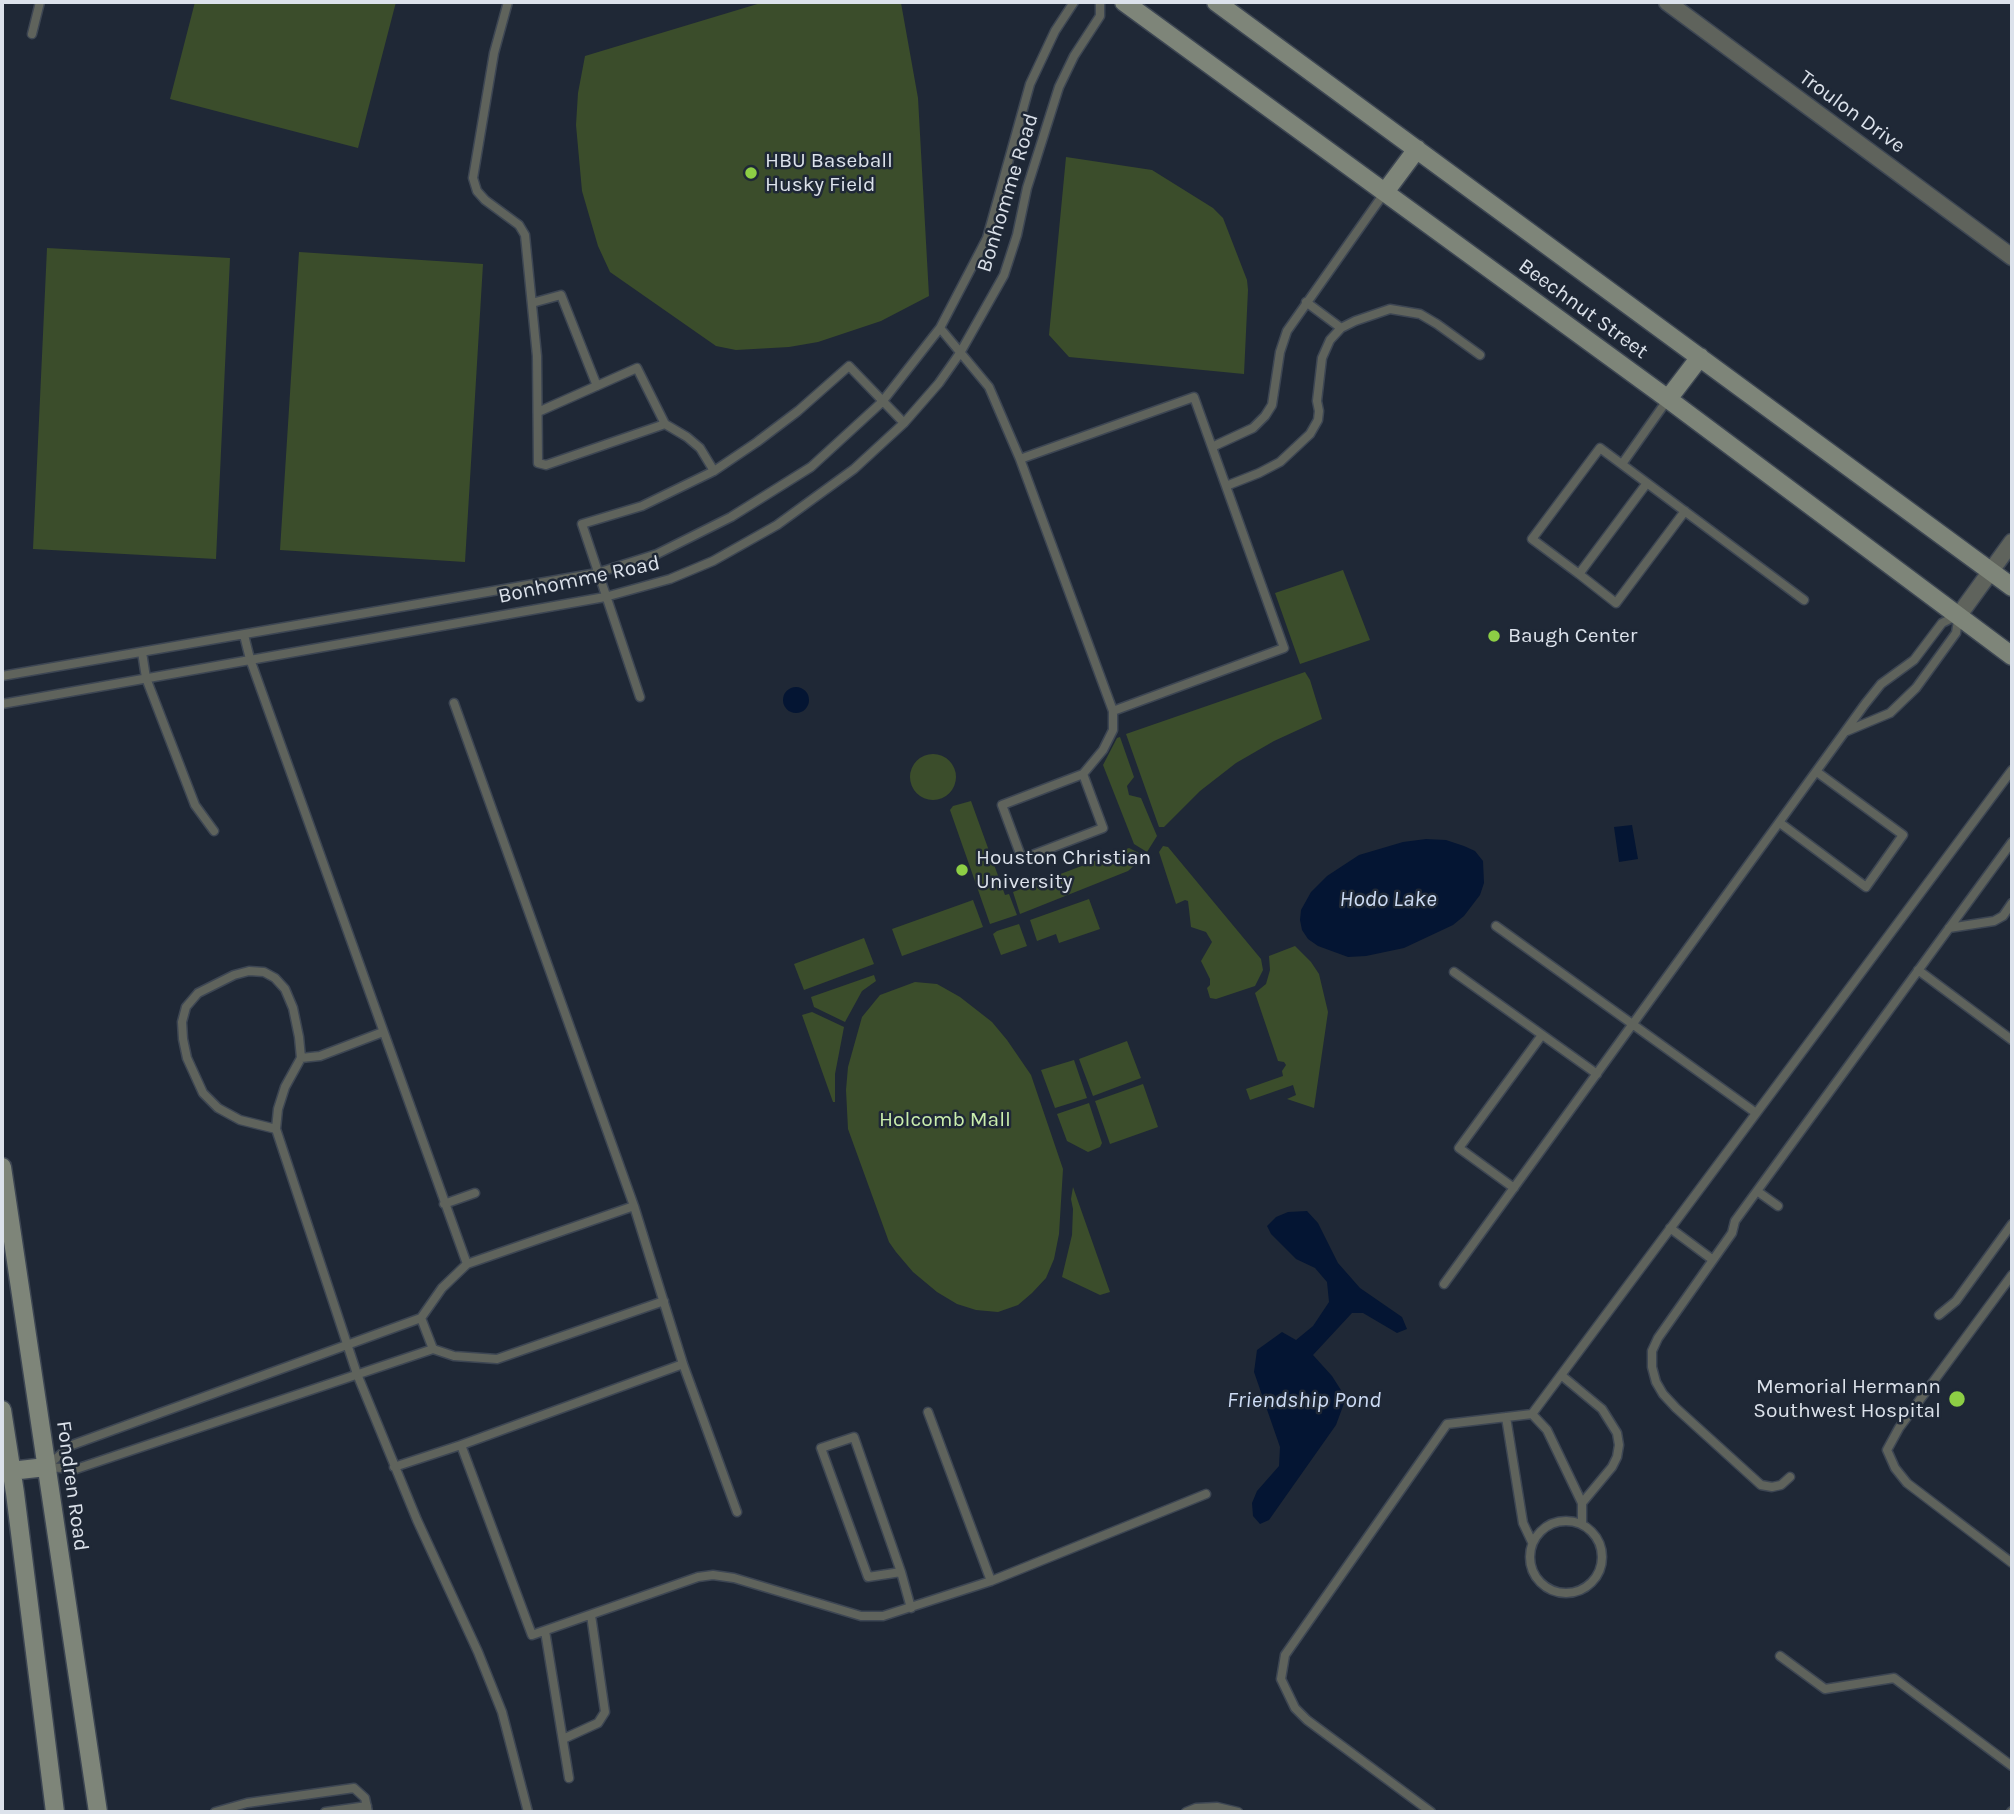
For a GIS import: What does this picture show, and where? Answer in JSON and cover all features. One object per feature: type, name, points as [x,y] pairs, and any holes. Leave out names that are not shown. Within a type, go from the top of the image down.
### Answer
[{"type":"main road","name":"Beechnut Street","points":[[1124,2],[1668,399],[2012,656]]},
{"type":"main road","name":"Beechnut Street","points":[[1216,2],[2012,587]]},
{"type":"main road","points":[[1385,192],[1417,149]]},
{"type":"main road","points":[[1668,399],[1700,357]]},
{"type":"main road","name":"Fondren Road","points":[[2,1167],[98,1812]]},
{"type":"main road","points":[[2,1409],[7,1472],[55,1812]]},
{"type":"main road","points":[[7,1472],[46,1467]]},
{"type":"street","name":"Troulon Drive","points":[[1667,2],[2012,257]]},
{"type":"street","points":[[1959,615],[2012,542]]},
{"type":"lane","points":[[32,34],[40,2]]},
{"type":"lane","points":[[508,2],[491,65],[473,178],[477,191],[485,200],[519,225],[525,235],[537,355],[538,463],[546,465],[665,424]]},
{"type":"lane","name":"Bonhomme Road","points":[[2,676],[597,573],[657,554],[731,517],[811,467],[882,402],[940,328],[987,238],[1030,84],[1055,31],[1074,2]]},
{"type":"lane","name":"Bonhomme Road","points":[[2,704],[605,597],[670,579],[713,561],[777,525],[854,469],[904,423],[939,383],[960,353],[1004,275],[1017,235],[1027,188],[1059,87],[1074,56],[1100,16],[1100,2]]},
{"type":"lane","points":[[1212,447],[1253,428],[1265,416],[1272,405],[1280,352],[1287,331],[1385,192]]},
{"type":"lane","points":[[532,303],[561,295],[597,386]]},
{"type":"lane","points":[[1306,302],[1341,328]]},
{"type":"lane","points":[[1226,486],[1261,473],[1280,462],[1310,434],[1320,411],[1318,390],[1322,358],[1330,340],[1341,328],[1390,309],[1420,314],[1480,355]]},
{"type":"lane","points":[[940,328],[989,387],[1020,458],[1113,711],[1113,730],[1103,750],[1083,775],[1002,805],[1022,859],[1103,828],[1083,775]]},
{"type":"lane","points":[[640,697],[582,524],[642,506],[714,471],[798,411],[849,366],[904,423]]},
{"type":"lane","points":[[538,412],[637,368],[665,424],[700,448],[714,471]]},
{"type":"lane","points":[[1020,458],[1194,397],[1283,648],[1113,711]]},
{"type":"lane","points":[[1622,464],[1668,399]]},
{"type":"lane","points":[[1685,511],[1616,603],[1532,539],[1600,448],[1622,464],[1647,483],[1685,511],[1804,600]]},
{"type":"lane","points":[[1579,574],[1647,483]]},
{"type":"lane","points":[[1444,1284],[1865,704],[1881,684],[1913,660],[1941,623],[1959,615]]},
{"type":"lane","points":[[1847,731],[1889,713],[1916,688],[1956,634],[1959,615]]},
{"type":"lane","points":[[244,635],[250,659],[467,1264]]},
{"type":"lane","points":[[142,652],[146,678],[195,805],[214,831]]},
{"type":"lane","points":[[1913,660],[1928,673]]},
{"type":"lane","points":[[454,703],[634,1206],[683,1364],[737,1512]]},
{"type":"lane","points":[[1431,1812],[1307,1720],[1286,1693],[1281,1679],[1285,1655],[1447,1424],[1532,1414],[2012,770]]},
{"type":"lane","points":[[1780,823],[1866,887],[1903,835],[1817,772]]},
{"type":"lane","points":[[1790,1477],[1782,1485],[1761,1485],[1676,1408],[1656,1382],[1652,1351],[1658,1338],[1732,1233],[1735,1221],[2012,842]]},
{"type":"lane","points":[[1949,928],[1999,919],[2012,903]]},
{"type":"lane","points":[[1496,926],[1756,1113]]},
{"type":"lane","points":[[1919,970],[2012,1040]]},
{"type":"lane","points":[[276,1129],[240,1120],[218,1108],[203,1093],[187,1058],[183,1039],[182,1022],[186,1007],[198,993],[234,975],[249,971],[264,972],[275,978],[285,989],[293,1008],[301,1058],[285,1087],[278,1109],[276,1129],[357,1374],[394,1467],[478,1652],[502,1712],[528,1812]]},
{"type":"lane","points":[[1454,972],[1597,1074]]},
{"type":"lane","points":[[301,1058],[320,1056],[383,1032]]},
{"type":"lane","points":[[1514,1188],[1459,1148],[1542,1035]]},
{"type":"lane","points":[[1757,1191],[1778,1206]]},
{"type":"lane","points":[[444,1204],[475,1193]]},
{"type":"lane","points":[[46,1467],[72,1445],[421,1318],[442,1288],[467,1264],[634,1206]]},
{"type":"lane","points":[[1939,1315],[1956,1301],[2012,1224]]},
{"type":"lane","points":[[1670,1228],[1713,1260]]},
{"type":"lane","points":[[2012,1275],[1899,1428],[1887,1451],[1895,1468],[1907,1483],[2012,1563]]},
{"type":"lane","points":[[46,1467],[76,1469],[433,1349],[454,1356],[497,1359],[664,1301]]},
{"type":"lane","points":[[421,1318],[433,1349]]},
{"type":"lane","points":[[394,1467],[683,1364]]},
{"type":"lane","points":[[1561,1375],[1602,1409],[1616,1433],[1619,1445],[1612,1467],[1582,1503]]},
{"type":"lane","points":[[928,1412],[990,1581]]},
{"type":"lane","points":[[1532,1414],[1547,1430],[1582,1503],[1582,1524]]},
{"type":"lane","points":[[1506,1417],[1523,1523],[1532,1542]]},
{"type":"lane","points":[[901,1572],[867,1577],[821,1448],[853,1437],[901,1572],[911,1608]]},
{"type":"lane","points":[[461,1445],[532,1635],[698,1577],[713,1575],[734,1578],[861,1616],[883,1616],[990,1581],[1206,1494]]},
{"type":"lane","points":[[1571,1520],[1582,1524],[1592,1531],[1599,1541],[1602,1564],[1598,1575],[1579,1591],[1555,1592],[1535,1577],[1529,1554],[1532,1542],[1538,1532],[1559,1521],[1571,1520]]},
{"type":"lane","points":[[563,1739],[598,1723],[605,1712],[591,1615]]},
{"type":"lane","points":[[545,1631],[569,1778]]},
{"type":"lane","points":[[1780,1656],[1825,1689],[1895,1678],[2012,1766]]},
{"type":"lane","points":[[215,1812],[251,1808],[354,1788],[365,1798],[368,1809],[325,1812]]},
{"type":"lane","points":[[1186,1812],[1196,1808],[1217,1807],[1238,1812]]},
{"type":"green space","points":[[195,2],[396,2],[358,148],[170,99]]},
{"type":"green space","name":"HBU Baseball Husky Field","points":[[764,2],[901,3],[918,98],[929,296],[881,321],[818,342],[789,347],[736,350],[716,346],[610,272],[598,246],[582,191],[576,125],[578,93],[585,56]]},
{"type":"green space","points":[[1066,157],[1152,170],[1213,208],[1223,218],[1247,280],[1244,374],[1069,357],[1049,335]]},
{"type":"green space","points":[[47,248],[230,258],[216,559],[33,549]]},
{"type":"green space","points":[[299,252],[483,264],[465,562],[280,550]]},
{"type":"green space","points":[[1343,570],[1370,640],[1300,664],[1275,593]]},
{"type":"green space","points":[[1305,672],[1322,719],[1274,741],[1236,763],[1200,791],[1164,827],[1159,827],[1126,734]]},
{"type":"green space","points":[[1120,737],[1134,777],[1127,786],[1129,795],[1141,798],[1157,836],[1147,852],[1134,844],[1103,765]]},
{"type":"green space","points":[[933,754],[949,761],[956,777],[949,793],[933,800],[917,793],[910,777],[917,761]]},
{"type":"green space","points":[[971,801],[1005,895],[1009,894],[1017,915],[990,924],[950,810],[953,806]]},
{"type":"green space","points":[[1163,846],[1168,847],[1261,959],[1263,970],[1255,986],[1216,999],[1210,998],[1207,988],[1210,979],[1201,961],[1212,942],[1206,932],[1191,927],[1188,901],[1176,904],[1159,852]]},
{"type":"green space","points":[[1129,848],[1145,856],[1128,871],[1020,914],[1013,892]]},
{"type":"green space","points":[[1089,899],[1100,929],[1059,943],[1056,934],[1037,941],[1030,920]]},
{"type":"green space","points":[[973,900],[983,927],[902,956],[892,929]]},
{"type":"green space","points":[[1019,924],[1027,946],[1001,955],[993,934]]},
{"type":"green space","points":[[864,938],[874,964],[804,990],[794,964]]},
{"type":"green space","points":[[1295,946],[1319,974],[1328,1012],[1314,1108],[1287,1099],[1296,1095],[1293,1085],[1250,1100],[1246,1089],[1283,1076],[1282,1071],[1286,1065],[1278,1061],[1255,993],[1266,984],[1270,970],[1269,956]]},
{"type":"green space","points":[[874,975],[876,981],[862,991],[845,1022],[814,1007],[811,997]]},
{"type":"green space","name":"Holcomb Mall","points":[[915,982],[937,984],[960,997],[992,1022],[1007,1040],[1031,1075],[1063,1169],[1059,1234],[1054,1259],[1046,1278],[1018,1305],[998,1312],[976,1310],[957,1304],[913,1272],[896,1252],[889,1242],[848,1129],[848,1067],[862,1017],[880,995]]},
{"type":"green space","points":[[812,1012],[844,1027],[835,1074],[835,1102],[802,1015]]},
{"type":"green space","points":[[1127,1041],[1141,1078],[1093,1096],[1079,1059]]},
{"type":"green space","points":[[1074,1060],[1087,1098],[1055,1108],[1041,1070]]},
{"type":"green space","points":[[1143,1084],[1158,1127],[1110,1144],[1095,1101]]},
{"type":"green space","points":[[1089,1103],[1102,1143],[1100,1147],[1088,1152],[1067,1141],[1057,1114]]},
{"type":"green space","points":[[1073,1187],[1110,1292],[1100,1295],[1062,1277],[1072,1235]]},
{"type":"water","points":[[796,687],[805,691],[809,700],[805,709],[796,713],[787,709],[783,700],[787,691]]},
{"type":"water","points":[[1632,825],[1638,859],[1619,862],[1614,827]]},
{"type":"water","name":"Hodo Lake","points":[[1446,840],[1464,846],[1475,851],[1483,861],[1484,883],[1480,895],[1464,916],[1453,925],[1404,948],[1366,956],[1348,957],[1318,946],[1308,939],[1302,930],[1301,910],[1311,892],[1327,876],[1359,855],[1403,842]]},
{"type":"water","name":"Friendship Pond","points":[[1307,1211],[1318,1223],[1338,1263],[1360,1288],[1402,1317],[1407,1329],[1397,1333],[1363,1313],[1352,1313],[1313,1355],[1332,1376],[1346,1398],[1336,1425],[1269,1520],[1260,1524],[1253,1516],[1252,1503],[1257,1491],[1279,1466],[1280,1447],[1254,1372],[1257,1350],[1282,1332],[1296,1340],[1313,1326],[1329,1302],[1327,1282],[1315,1268],[1296,1259],[1271,1234],[1267,1226],[1276,1217],[1288,1212]]},
{"type":"place","name":"HBU Baseball Husky Field","points":[[751,173]]},
{"type":"place","name":"Baugh Center","points":[[1494,636]]},
{"type":"place","name":"Houston Christian University","points":[[962,870]]},
{"type":"place","name":"Memorial Hermann Southwest Hospital","points":[[1957,1399]]}]
